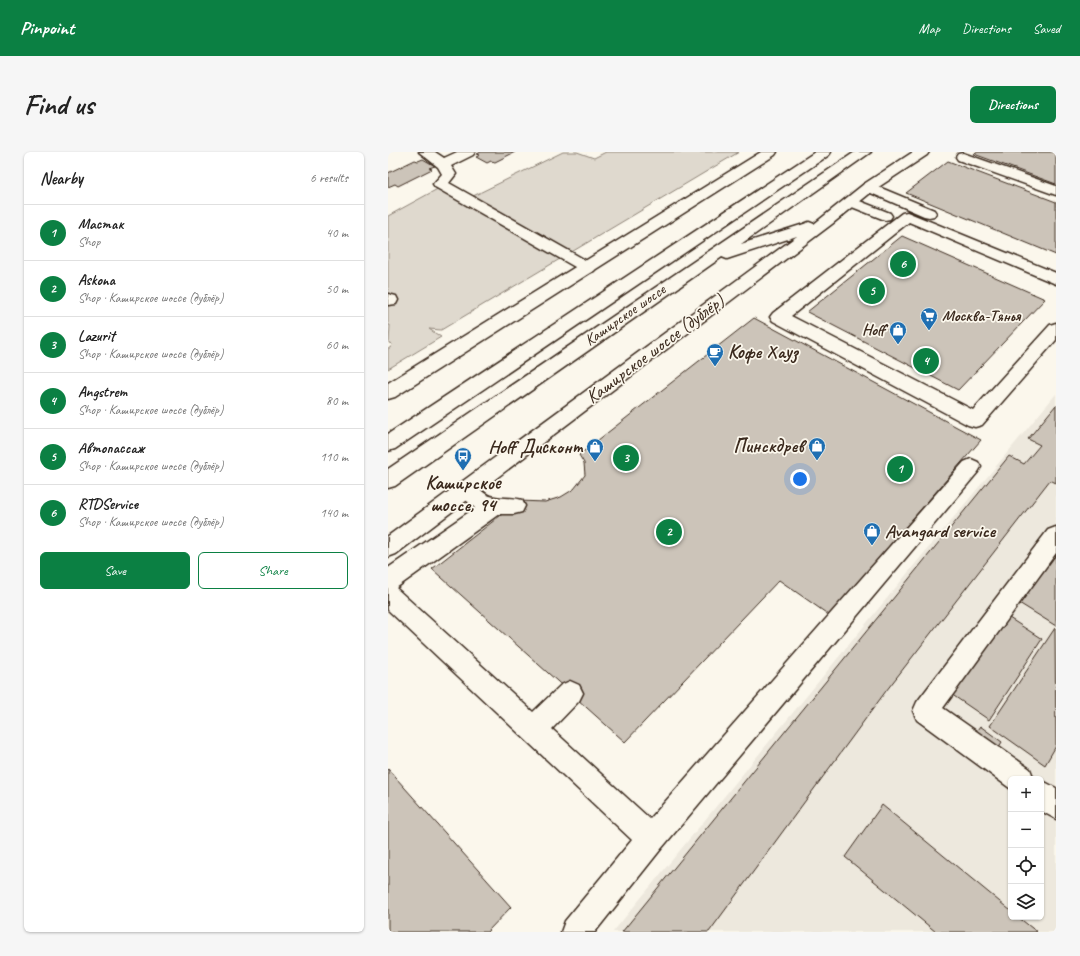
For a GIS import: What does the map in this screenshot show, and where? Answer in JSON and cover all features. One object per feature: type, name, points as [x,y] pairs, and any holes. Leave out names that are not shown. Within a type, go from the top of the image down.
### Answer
[{"type":"main road","points":[[426,152],[443,164],[449,174],[440,184],[588,268]]},
{"type":"main road","points":[[443,164],[468,152]]},
{"type":"main road","points":[[388,392],[588,268],[770,152]]},
{"type":"main road","name":"Каширское шоссе","points":[[388,444],[824,152]]},
{"type":"main road","name":"Каширское шоссе","points":[[388,480],[703,261],[864,152]]},
{"type":"main road","name":"Каширское шоссе (дублёр)","points":[[388,548],[827,221],[869,187],[922,152]]},
{"type":"main road","points":[[969,152],[963,157],[1056,191]]},
{"type":"main road","points":[[869,187],[949,222],[954,236]]},
{"type":"main road","points":[[852,202],[885,216]]},
{"type":"main road","points":[[1056,279],[907,216],[779,317],[975,420],[1056,329]]},
{"type":"main road","points":[[703,261],[827,221]]},
{"type":"main road","points":[[576,932],[651,839],[971,466]]},
{"type":"main road","points":[[388,581],[504,505],[483,503],[467,489]]},
{"type":"main road","points":[[1016,776],[926,711],[1056,536]]},
{"type":"main road","points":[[388,595],[651,839]]},
{"type":"main road","points":[[533,730],[570,692]]},
{"type":"main road","points":[[1044,796],[1056,805]]},
{"type":"shaded area","points":[[563,152],[577,152],[594,158],[606,152],[739,152],[441,330],[429,329],[441,337],[388,369],[388,349],[392,344],[389,343],[390,325],[388,325],[388,216],[443,186],[467,199]]},
{"type":"shaded area","points":[[1056,394],[1056,932],[613,932],[920,558]]},
{"type":"building","points":[[481,152],[515,152],[495,162],[491,161],[487,163],[476,157],[480,155],[477,154]]},
{"type":"building","points":[[976,152],[1056,152],[1056,184],[974,154]]},
{"type":"building","points":[[423,159],[435,166],[429,168],[432,169],[398,186],[395,184],[388,187],[388,173],[415,160],[418,161]]},
{"type":"building","points":[[948,161],[1056,202],[1056,255],[906,193]]},
{"type":"building","name":"Москва-Тянья","points":[[902,236],[1045,299],[958,390],[807,312]]},
{"type":"building","points":[[754,318],[981,440],[829,615],[779,580],[625,742],[432,569],[519,501],[545,502],[561,497],[574,489],[585,475],[584,463],[579,455]]},
{"type":"building","points":[[1056,405],[1056,483],[1050,480],[886,691],[709,932],[622,932],[1009,456],[1024,464],[1040,445],[1028,439]]},
{"type":"building","points":[[1056,550],[1056,626],[1019,603]]},
{"type":"building","points":[[1006,616],[1042,639],[989,720],[951,694]]},
{"type":"building","points":[[1055,628],[1056,746],[1045,765],[990,726]]},
{"type":"building","points":[[980,726],[1002,742],[995,753],[972,737]]},
{"type":"building","points":[[388,769],[511,907],[487,932],[388,932]]},
{"type":"building","points":[[882,805],[1008,909],[1008,920],[1022,920],[1037,932],[936,932],[845,857]]},
{"type":"place","name":"RTDService","points":[[903,264]]},
{"type":"place","name":"Автопассаж","points":[[872,291]]},
{"type":"place","name":"Москва-Тянья","points":[[929,331]]},
{"type":"place","name":"Hoff","points":[[898,345]]},
{"type":"place","name":"Angstrem","points":[[926,361]]},
{"type":"place","name":"Кофе Хауз","points":[[715,367]]},
{"type":"place","name":"Lazurit","points":[[626,458]]},
{"type":"place","name":"Пинскдрев","points":[[817,461]]},
{"type":"place","name":"Hoff Дисконт","points":[[595,462]]},
{"type":"place","name":"Мастак","points":[[900,469]]},
{"type":"place","name":"Каширское шоссе, 94","points":[[463,471]]},
{"type":"place","name":"Askona","points":[[669,532]]},
{"type":"place","name":"Avangard service","points":[[872,546]]}]
